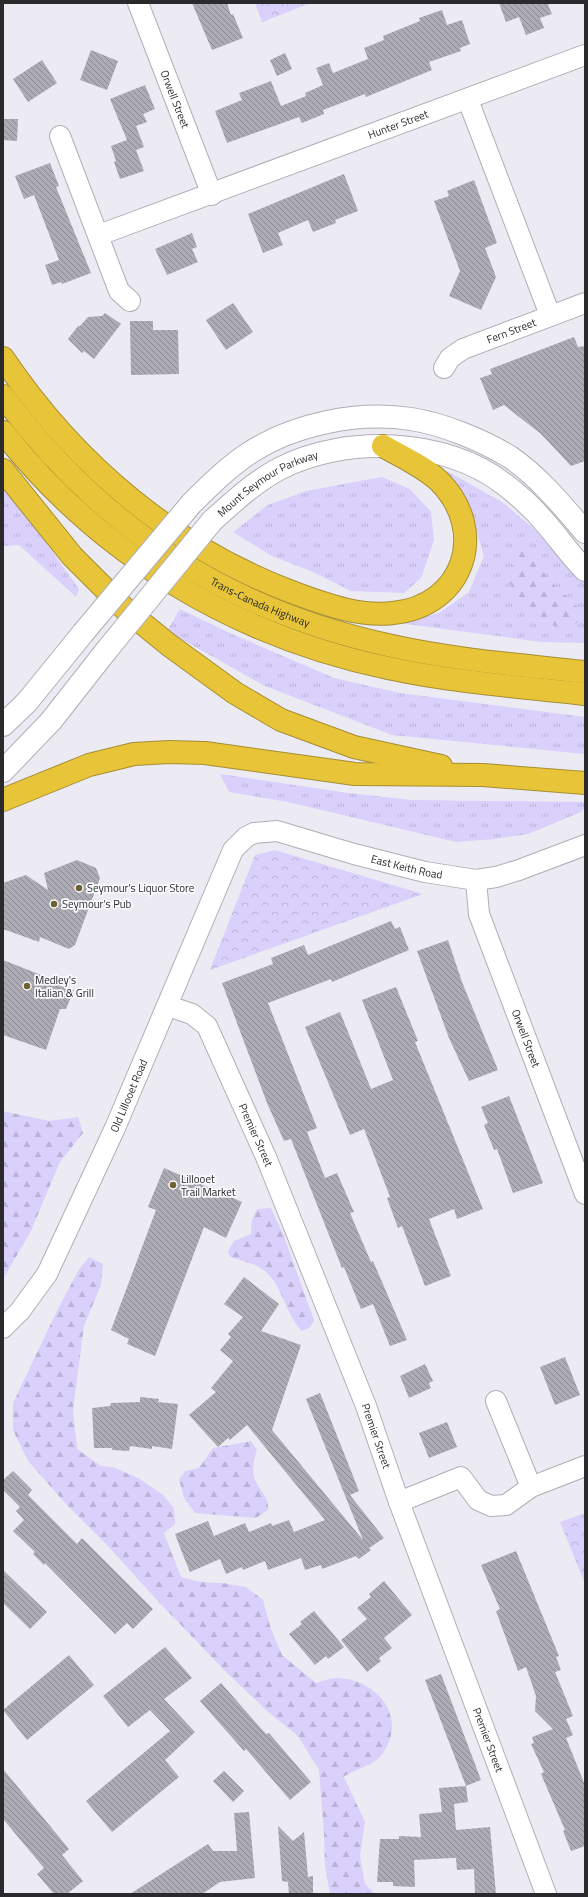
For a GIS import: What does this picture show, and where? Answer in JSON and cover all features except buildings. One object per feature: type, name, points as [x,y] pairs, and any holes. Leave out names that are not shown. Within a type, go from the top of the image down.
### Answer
[{"type":"highway","points":[[3,358],[38,404],[102,474],[133,502],[173,531],[229,565],[267,583],[309,598],[372,614],[412,610],[430,602],[443,592],[453,579],[461,564],[466,538],[459,511],[439,481],[420,466],[383,446]]},
{"type":"highway","name":"Trans-Canada Highway","points":[[3,396],[47,450],[77,482],[139,535],[173,558],[258,603],[302,621],[348,635],[393,646],[442,655],[585,672]]},
{"type":"highway","name":"Trans-Canada Highway","points":[[3,432],[54,490],[125,552],[161,576],[204,601],[249,623],[294,642],[342,657],[388,668],[491,684],[585,694]]},
{"type":"highway","points":[[3,470],[72,556],[126,610],[235,693],[281,720],[354,746],[483,775]]},
{"type":"highway","points":[[3,800],[89,765],[134,754],[205,753],[355,774],[483,775],[585,783]]},
{"type":"main road","points":[[3,725],[27,702],[83,632],[191,504],[232,465],[249,453],[286,435],[335,421],[376,418],[411,419],[446,427],[509,457],[534,476],[585,532]]},
{"type":"main road","name":"Mount Seymour Parkway","points":[[3,771],[51,721],[212,521],[240,495],[262,479],[298,460],[345,449],[383,446],[408,447],[450,457],[485,472],[503,483],[525,502],[585,570]]},
{"type":"street","name":"Orwell Street","points":[[138,3],[212,195]]},
{"type":"street","name":"Hunter Street","points":[[99,235],[212,195],[585,55]]},
{"type":"street","points":[[468,100],[550,315]]},
{"type":"street","points":[[60,136],[99,235],[119,291],[130,301]]},
{"type":"street","name":"Fern Street","points":[[444,368],[450,358],[463,349],[585,303]]},
{"type":"street","name":"East Keith Road","points":[[233,850],[246,837],[254,833],[277,831],[362,856],[425,872],[476,880],[496,877],[519,870],[585,845]]},
{"type":"street","name":"Old Lillooet Road","points":[[3,1328],[20,1311],[47,1274],[115,1128],[233,850]]},
{"type":"street","name":"Orwell Street","points":[[476,880],[479,914],[585,1194]]},
{"type":"street","name":"Premier Street","points":[[168,1006],[192,1014],[200,1019],[211,1033],[266,1157],[366,1406],[399,1502],[546,1894]]},
{"type":"street","points":[[496,1401],[530,1487]]},
{"type":"street","points":[[399,1502],[461,1477],[478,1500],[491,1506],[506,1505],[530,1487],[585,1466]]},
{"type":"green space","points":[[255,3],[311,3],[262,22]]},
{"type":"green space","points":[[447,471],[502,502],[533,528],[585,582],[585,643],[541,642],[399,623],[439,613],[469,592],[484,556],[474,523],[450,484]]},
{"type":"green space","points":[[382,477],[410,489],[431,512],[434,540],[421,578],[404,593],[351,591],[313,572],[272,556],[233,532],[268,505],[306,491]]},
{"type":"green space","points":[[3,483],[79,589],[76,597],[19,545],[3,546]]},
{"type":"green space","points":[[519,545],[559,590],[585,614],[571,629],[546,624],[519,610],[509,579]]},
{"type":"green space","points":[[180,609],[232,634],[334,678],[400,693],[585,717],[585,754],[392,735],[265,686],[167,631]]},
{"type":"green space","points":[[220,774],[348,793],[412,800],[585,802],[585,807],[581,812],[528,834],[495,839],[456,842],[288,802],[229,792]]},
{"type":"green space","points":[[275,850],[423,894],[210,970],[255,855]]},
{"type":"green space","points":[[3,1111],[49,1121],[78,1117],[83,1133],[60,1162],[30,1233],[3,1279]]},
{"type":"green space","points":[[271,1208],[283,1234],[314,1320],[309,1328],[302,1331],[296,1324],[271,1277],[257,1266],[230,1257],[228,1251],[234,1241],[251,1234],[252,1220],[257,1209]]},
{"type":"green space","points":[[89,1257],[103,1264],[101,1285],[84,1326],[73,1410],[77,1449],[101,1466],[113,1467],[140,1479],[163,1495],[174,1508],[175,1524],[164,1533],[181,1577],[201,1582],[223,1583],[246,1587],[263,1600],[271,1629],[282,1655],[316,1683],[337,1678],[355,1681],[368,1687],[379,1696],[387,1706],[391,1718],[392,1731],[388,1745],[376,1761],[351,1773],[342,1778],[344,1777],[365,1822],[360,1856],[365,1884],[375,1894],[330,1894],[325,1867],[319,1770],[298,1736],[267,1711],[224,1670],[154,1597],[108,1546],[65,1503],[28,1461],[13,1430],[13,1403],[57,1311],[78,1271]]},
{"type":"green space","points":[[251,1441],[257,1450],[254,1458],[254,1476],[257,1484],[267,1499],[268,1510],[256,1518],[195,1513],[184,1498],[179,1479],[185,1471],[199,1468],[213,1448]]},
{"type":"green space","points":[[585,1513],[585,1584],[560,1522]]},
{"type":"place","name":"Seymour's Liquor Store","points":[[79,888]]},
{"type":"place","name":"Seymour's Pub","points":[[54,904]]},
{"type":"place","name":"Medley's Italian & Grill","points":[[27,986]]},
{"type":"place","name":"Lillooet Trail Market","points":[[173,1185]]}]
